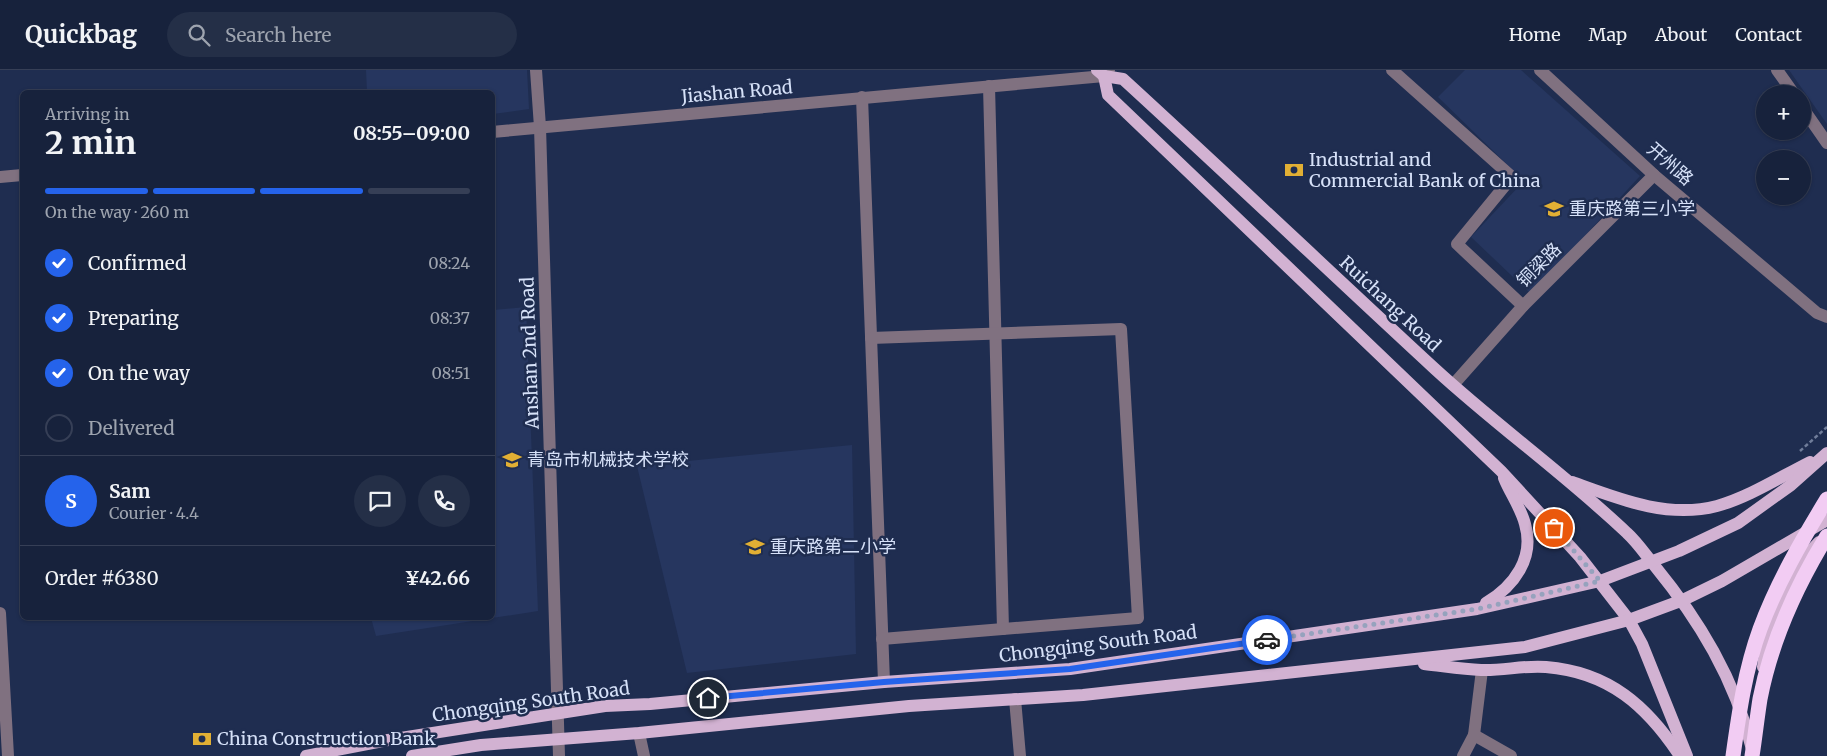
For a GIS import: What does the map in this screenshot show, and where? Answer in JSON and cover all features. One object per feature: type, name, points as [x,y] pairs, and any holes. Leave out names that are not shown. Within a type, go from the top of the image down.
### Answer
[{"type":"highway","points":[[1733,756],[1742,693],[1760,628],[1796,552],[1827,499]]},
{"type":"highway","points":[[1753,756],[1760,698],[1778,635],[1815,556],[1827,535]]},
{"type":"main road","name":"Ruichang Road","points":[[1103,72],[1123,80],[1256,200],[1315,258],[1452,384],[1629,534],[1683,600],[1720,663],[1737,699],[1753,756]]},
{"type":"main road","points":[[1103,72],[1108,95],[1501,471],[1600,581],[1629,620],[1645,650],[1687,756]]},
{"type":"main road","points":[[1566,479],[1646,506],[1675,510],[1697,509],[1737,499],[1826,453]]},
{"type":"main road","name":"Chongqing South Road","points":[[306,756],[388,740],[605,706],[650,704],[884,682],[1070,669],[1477,609],[1600,581],[1652,562],[1738,523],[1791,485],[1826,453]]},
{"type":"main road","points":[[1477,609],[1503,593],[1516,578],[1523,565],[1528,547],[1525,522],[1501,471]]},
{"type":"main road","name":"Chongqing South Road","points":[[412,756],[481,745],[639,733],[909,706],[1083,695],[1525,648],[1629,620],[1683,600],[1722,581],[1827,520]]},
{"type":"main road","points":[[1758,756],[1755,725],[1766,642],[1772,621],[1780,600],[1797,569],[1812,549],[1827,535]]},
{"type":"main road","points":[[1399,661],[1482,670],[1544,667],[1569,670],[1599,680],[1618,690],[1658,723],[1680,756]]},
{"type":"street","name":"Anshan 2nd Road","points":[[536,70],[540,127],[559,756]]},
{"type":"street","points":[[1392,70],[1512,177],[1457,244],[1523,306]]},
{"type":"street","name":"开州路","points":[[1540,70],[1654,175],[1817,313],[1827,317]]},
{"type":"street","points":[[1778,70],[1788,85]]},
{"type":"street","name":"Jiashan Road","points":[[495,132],[989,86],[1103,72]]},
{"type":"street","points":[[989,86],[1002,629]]},
{"type":"street","points":[[862,97],[884,682]]},
{"type":"street","points":[[1811,120],[1827,143]]},
{"type":"street","points":[[0,177],[20,175]]},
{"type":"street","name":"铜梁路","points":[[1452,384],[1523,306],[1654,175]]},
{"type":"street","points":[[871,338],[1120,329],[1138,618],[882,639]]},
{"type":"street","points":[[0,613],[8,756]]},
{"type":"street","points":[[1463,756],[1474,736],[1482,670]]},
{"type":"street","points":[[1015,699],[1020,756]]},
{"type":"street","points":[[639,733],[644,756]]},
{"type":"street","points":[[1474,736],[1511,756]]},
{"type":"shaded area","points":[[366,70],[527,70],[529,109],[495,114],[495,90],[367,90]]},
{"type":"shaded area","name":"重庆路第三小学","points":[[1465,70],[1521,70],[1640,176],[1531,294],[1471,237],[1524,181],[1438,97]]},
{"type":"shaded area","points":[[1789,70],[1827,70],[1827,124],[1811,101],[1811,85],[1800,85]]},
{"type":"shaded area","name":"青岛市机械技术学校","points":[[526,307],[538,611],[495,618],[495,310]]},
{"type":"shaded area","name":"重庆路第二小学","points":[[852,445],[856,654],[687,673],[637,466]]},
{"type":"shaded area","name":"青岛市机械技术学校","points":[[372,620],[480,620],[376,636]]},
{"type":"way so far","points":[[1267,640],[1477,609],[1600,581],[1554,528]]},
{"type":"place","name":"Industrial and Commercial Bank of China","points":[[1294,170]]},
{"type":"place","name":"重庆路第三小学","points":[[1554,209]]},
{"type":"place","name":"青岛市机械技术学校","points":[[512,460]]},
{"type":"place","name":"重庆路第二小学","points":[[755,547]]},
{"type":"place","name":"China Construction Bank","points":[[202,739]]},
{"type":"route","points":[[708,698],[842,685],[1070,669],[1267,640]]}]
